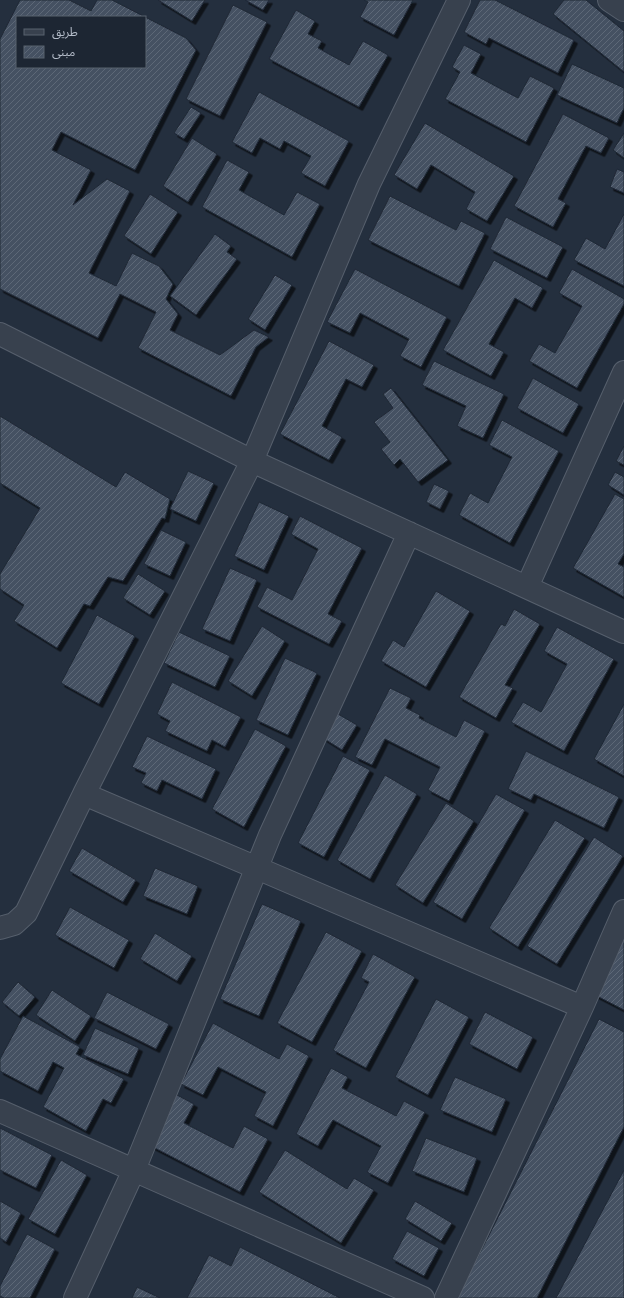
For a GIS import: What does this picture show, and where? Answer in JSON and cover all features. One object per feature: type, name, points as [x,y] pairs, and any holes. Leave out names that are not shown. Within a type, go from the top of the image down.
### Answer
[{"type":"street","points":[[0,928],[14,924],[26,913],[84,794],[252,461],[369,184],[459,0]]},
{"type":"street","points":[[609,0],[624,10]]},
{"type":"street","points":[[0,334],[252,461],[624,632]]},
{"type":"street","points":[[527,587],[624,372]]},
{"type":"street","points":[[75,1298],[134,1170],[274,827],[409,533]]},
{"type":"street","points":[[84,794],[258,867],[582,1007]]},
{"type":"street","points":[[446,1298],[582,1007],[624,911]]},
{"type":"street","points":[[0,1111],[423,1298]]},
{"type":"building","points":[[20,0],[69,0],[91,11],[97,0],[112,0],[143,16],[16,16],[16,68],[146,68],[146,17],[186,38],[196,50],[135,170],[61,132],[52,150],[91,170],[73,205],[107,179],[130,191],[89,273],[116,286],[132,253],[159,266],[173,284],[166,299],[178,314],[170,330],[220,355],[254,330],[269,337],[256,347],[231,396],[138,348],[156,312],[120,294],[98,338],[0,289],[0,39]]},
{"type":"building","points":[[158,0],[205,0],[192,21]]},
{"type":"building","points":[[245,0],[269,0],[263,10]]},
{"type":"building","points":[[364,0],[413,0],[394,35],[360,17],[368,2]]},
{"type":"building","points":[[480,0],[495,0],[574,40],[558,73],[489,38],[486,44],[464,32]]},
{"type":"building","points":[[564,0],[586,0],[624,31],[624,72],[553,14]]},
{"type":"building","points":[[233,5],[267,22],[220,116],[186,99]]},
{"type":"building","points":[[296,10],[315,21],[308,34],[322,41],[318,48],[349,65],[363,41],[388,55],[359,107],[269,59]]},
{"type":"building","points":[[464,45],[481,54],[471,73],[518,98],[530,76],[554,88],[526,142],[445,99],[460,72],[452,67]]},
{"type":"building","points":[[572,64],[624,88],[624,108],[617,123],[557,95]]},
{"type":"building","points":[[259,92],[349,141],[325,186],[301,173],[311,156],[284,141],[280,149],[260,138],[252,153],[232,142]]},
{"type":"building","points":[[191,107],[201,113],[184,139],[174,133]]},
{"type":"building","points":[[563,114],[609,138],[601,153],[586,146],[558,199],[566,203],[553,227],[514,206]]},
{"type":"building","points":[[425,123],[514,176],[487,221],[466,209],[475,192],[431,165],[417,189],[394,175]]},
{"type":"building","points":[[624,133],[624,158],[613,150]]},
{"type":"building","points":[[192,138],[217,154],[188,202],[163,186]]},
{"type":"building","points":[[227,160],[249,172],[239,190],[284,215],[297,192],[320,204],[292,257],[202,207]]},
{"type":"building","points":[[617,169],[624,172],[624,193],[610,187]]},
{"type":"building","points":[[150,194],[178,212],[151,254],[124,236]]},
{"type":"building","points":[[390,196],[456,230],[461,221],[485,233],[459,286],[368,240]]},
{"type":"building","points":[[624,214],[624,286],[574,260],[586,238],[605,249]]},
{"type":"building","points":[[506,217],[563,247],[547,278],[490,249]]},
{"type":"building","points":[[215,234],[231,246],[227,252],[237,259],[196,315],[170,296]]},
{"type":"building","points":[[494,260],[543,288],[532,308],[515,298],[489,344],[504,352],[491,376],[443,350]]},
{"type":"building","points":[[355,269],[447,317],[421,367],[400,356],[409,339],[360,313],[350,333],[327,322]]},
{"type":"building","points":[[572,269],[624,299],[624,304],[577,388],[529,361],[539,344],[555,353],[582,306],[559,293]]},
{"type":"building","points":[[275,275],[292,285],[265,330],[248,319]]},
{"type":"building","points":[[329,341],[374,365],[362,387],[346,379],[322,426],[342,437],[329,460],[280,434]]},
{"type":"building","points":[[434,361],[504,394],[483,438],[457,426],[466,406],[422,385]]},
{"type":"building","points":[[533,378],[579,404],[563,433],[517,408]]},
{"type":"building","points":[[391,388],[448,460],[418,482],[400,459],[394,465],[381,449],[390,442],[374,422],[393,408],[383,394]]},
{"type":"building","points":[[0,416],[116,487],[125,472],[170,499],[165,519],[162,518],[123,581],[108,577],[90,606],[84,604],[57,648],[14,621],[24,605],[0,589],[0,574],[40,508],[0,483]]},
{"type":"building","points":[[502,420],[559,451],[510,543],[459,515],[470,493],[488,503],[512,457],[489,445]]},
{"type":"building","points":[[624,446],[624,465],[616,461]]},
{"type":"building","points":[[188,471],[214,483],[196,521],[170,509]]},
{"type":"building","points":[[615,472],[624,477],[624,495],[608,485]]},
{"type":"building","points":[[434,484],[449,491],[440,509],[426,502]]},
{"type":"building","points":[[615,494],[624,499],[624,554],[618,564],[624,567],[624,597],[573,568]]},
{"type":"building","points":[[259,502],[289,516],[264,570],[234,556]]},
{"type":"building","points":[[300,516],[362,548],[328,614],[342,621],[329,644],[257,607],[267,587],[292,600],[318,549],[291,534]]},
{"type":"building","points":[[161,530],[186,542],[170,576],[144,564]]},
{"type":"building","points":[[230,568],[257,580],[230,641],[202,629]]},
{"type":"building","points":[[138,574],[165,591],[150,615],[123,598]]},
{"type":"building","points":[[436,591],[470,611],[426,687],[381,661],[393,640],[404,647]]},
{"type":"building","points":[[514,609],[540,624],[505,685],[513,688],[496,718],[459,697],[501,624],[505,626]]},
{"type":"building","points":[[97,615],[135,636],[99,704],[61,683]]},
{"type":"building","points":[[262,626],[285,641],[252,696],[228,681]]},
{"type":"building","points":[[557,627],[614,659],[564,751],[511,722],[523,702],[541,712],[567,664],[544,651]]},
{"type":"building","points":[[179,632],[230,656],[215,687],[164,663]]},
{"type":"building","points":[[285,658],[317,673],[288,735],[256,720]]},
{"type":"building","points":[[172,682],[241,717],[225,747],[212,740],[207,751],[165,731],[170,721],[157,714]]},
{"type":"building","points":[[390,688],[411,698],[406,708],[420,715],[419,718],[456,737],[464,720],[485,731],[449,801],[428,790],[440,767],[385,739],[372,765],[355,757]]},
{"type":"building","points":[[624,704],[624,776],[594,759]]},
{"type":"building","points":[[338,714],[357,725],[342,750],[323,738]]},
{"type":"building","points":[[255,729],[286,746],[244,827],[212,809]]},
{"type":"building","points":[[147,736],[216,769],[202,799],[162,780],[157,791],[141,783],[146,773],[132,767]]},
{"type":"building","points":[[526,751],[619,797],[604,828],[534,794],[531,800],[508,789]]},
{"type":"building","points":[[343,756],[370,770],[324,857],[298,843]]},
{"type":"building","points":[[385,775],[417,794],[370,879],[337,860]]},
{"type":"building","points":[[496,794],[525,810],[462,919],[433,902]]},
{"type":"building","points":[[446,803],[474,821],[423,903],[395,885]]},
{"type":"building","points":[[555,820],[585,838],[518,947],[489,928]]},
{"type":"building","points":[[594,837],[623,856],[557,964],[527,946]]},
{"type":"building","points":[[82,848],[136,880],[123,902],[69,871]]},
{"type":"building","points":[[155,868],[198,886],[187,914],[143,896]]},
{"type":"building","points":[[262,904],[301,921],[259,1016],[220,999]]},
{"type":"building","points":[[70,907],[129,940],[114,968],[55,935]]},
{"type":"building","points":[[326,932],[362,951],[312,1042],[277,1023]]},
{"type":"building","points":[[155,933],[192,956],[177,981],[140,959]]},
{"type":"building","points":[[624,938],[624,1010],[595,995]]},
{"type":"building","points":[[373,954],[415,977],[366,1068],[333,1050],[369,982],[361,978]]},
{"type":"building","points":[[18,982],[35,997],[19,1016],[2,1002]]},
{"type":"building","points":[[52,990],[91,1016],[75,1041],[36,1015]]},
{"type":"building","points":[[107,992],[169,1024],[156,1049],[94,1018]]},
{"type":"building","points":[[436,999],[469,1017],[428,1095],[395,1077]]},
{"type":"building","points":[[485,1012],[533,1037],[517,1069],[469,1044]]},
{"type":"building","points":[[23,1016],[80,1047],[76,1054],[124,1079],[111,1103],[103,1099],[86,1131],[43,1107],[64,1068],[53,1062],[38,1091],[0,1071],[0,1059]]},
{"type":"building","points":[[599,1019],[624,1032],[624,1127],[537,1298],[457,1298]]},
{"type":"building","points":[[213,1023],[279,1059],[287,1044],[309,1056],[273,1126],[254,1116],[266,1092],[218,1067],[203,1095],[181,1084]]},
{"type":"building","points":[[95,1028],[139,1048],[128,1074],[83,1055]]},
{"type":"building","points":[[331,1068],[348,1077],[342,1088],[396,1116],[404,1101],[425,1112],[388,1183],[367,1172],[381,1146],[333,1120],[318,1146],[296,1134]]},
{"type":"building","points":[[455,1077],[506,1099],[492,1132],[440,1110]]},
{"type":"building","points":[[175,1094],[194,1104],[184,1123],[233,1148],[244,1126],[268,1139],[240,1192],[149,1145]]},
{"type":"building","points":[[0,1128],[52,1155],[36,1188],[0,1170]]},
{"type":"building","points":[[426,1138],[477,1158],[464,1192],[412,1171]]},
{"type":"building","points":[[285,1150],[347,1189],[354,1178],[374,1190],[341,1243],[259,1192]]},
{"type":"building","points":[[61,1160],[87,1175],[55,1234],[28,1219]]},
{"type":"building","points":[[624,1170],[624,1298],[556,1298]]},
{"type":"building","points":[[0,1201],[21,1213],[6,1242],[0,1238]]},
{"type":"building","points":[[415,1201],[452,1223],[441,1241],[405,1219]]},
{"type":"building","points":[[407,1231],[439,1248],[424,1276],[392,1259]]},
{"type":"building","points":[[27,1234],[55,1249],[30,1298],[4,1298],[0,1296],[0,1286]]},
{"type":"building","points":[[240,1247],[340,1298],[187,1298],[209,1255],[231,1266]]},
{"type":"building","points":[[137,1287],[160,1298],[132,1298]]}]
